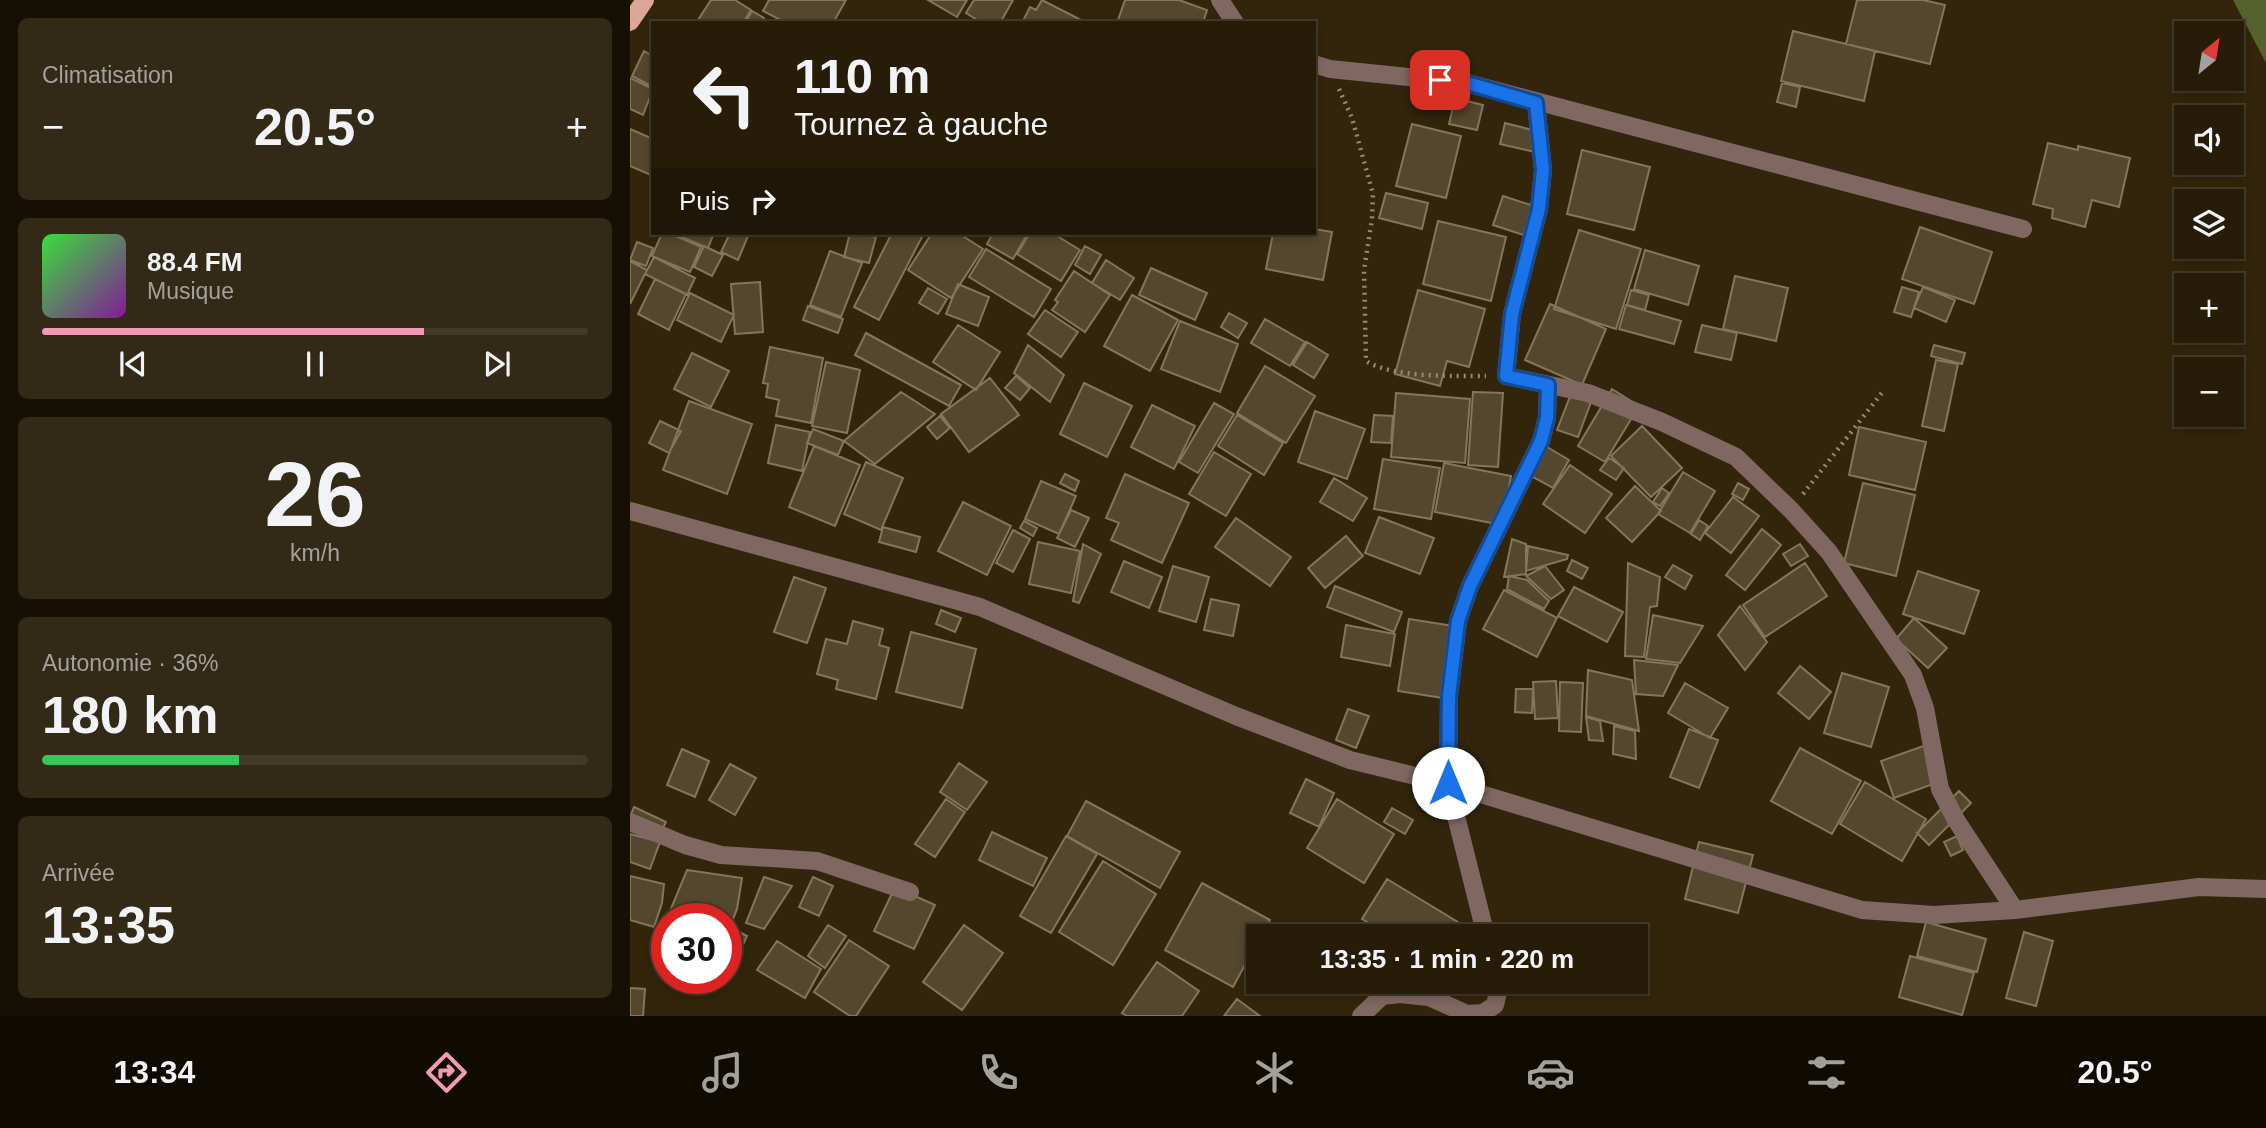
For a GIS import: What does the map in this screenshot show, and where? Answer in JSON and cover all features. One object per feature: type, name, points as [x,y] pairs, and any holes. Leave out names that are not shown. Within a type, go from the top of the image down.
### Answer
[{"type":"main road","points":[[630,22],[645,0]]},
{"type":"street","points":[[1220,0],[1234,21]]},
{"type":"street","points":[[1322,66],[1467,83],[2023,229]]},
{"type":"street","points":[[1536,103],[1543,170],[1539,209],[1512,314],[1506,376],[1588,393],[1662,422],[1736,457],[1791,510],[1829,552],[1913,676],[1925,708],[1940,789],[1956,820],[2015,910]]},
{"type":"street","points":[[1483,924],[1448,783],[1449,696],[1458,621],[1470,586],[1541,441],[1547,418],[1548,385]]},
{"type":"street","points":[[630,511],[980,607],[1236,716],[1350,760],[1448,783],[1862,910],[1934,915],[2015,910],[2199,887],[2266,889]]},
{"type":"street","points":[[630,822],[685,845],[721,855],[817,861],[910,892]]},
{"type":"street","points":[[1361,1016],[1382,996],[1400,994],[1429,997],[1467,1014],[1483,1013],[1494,1006],[1497,994]]},
{"type":"path","points":[[1322,66],[1352,118],[1373,194],[1364,270],[1366,361],[1378,369],[1415,373],[1506,376]]},
{"type":"path","points":[[1791,510],[1884,390]]},
{"type":"green space","points":[[2233,0],[2266,0],[2266,63]]},
{"type":"building","points":[[711,0],[735,0],[751,10],[744,21],[697,21]]},
{"type":"building","points":[[769,0],[846,0],[834,21],[782,21],[763,11]]},
{"type":"building","points":[[928,0],[967,0],[957,17]]},
{"type":"building","points":[[974,0],[1013,0],[1001,21],[979,21],[966,13]]},
{"type":"building","points":[[1042,0],[1083,21],[1023,21],[1030,7],[1036,10]]},
{"type":"building","points":[[1125,0],[1179,0],[1207,10],[1204,21],[1118,21]]},
{"type":"building","points":[[1857,0],[1923,0],[1945,5],[1930,64],[1846,44]]},
{"type":"building","points":[[752,11],[764,18],[763,21],[746,21]]},
{"type":"building","points":[[1793,31],[1875,51],[1864,101],[1781,81]]},
{"type":"building","points":[[644,51],[651,55],[651,86],[632,76]]},
{"type":"building","points":[[630,78],[651,88],[651,94],[643,115],[630,109]]},
{"type":"building","points":[[1782,83],[1800,87],[1796,107],[1777,102]]},
{"type":"building","points":[[1455,98],[1483,105],[1477,130],[1449,124]]},
{"type":"building","points":[[1505,123],[1544,133],[1539,153],[1500,144]]},
{"type":"building","points":[[1412,124],[1461,136],[1446,198],[1396,186]]},
{"type":"building","points":[[630,129],[651,138],[651,175],[630,166]]},
{"type":"building","points":[[2048,143],[2078,150],[2078,146],[2130,158],[2119,207],[2092,200],[2085,227],[2052,218],[2053,209],[2033,204]]},
{"type":"building","points":[[1582,150],[1650,167],[1634,230],[1567,214]]},
{"type":"building","points":[[1386,193],[1428,203],[1422,229],[1379,218]]},
{"type":"building","points":[[1503,196],[1537,207],[1527,236],[1493,225]]},
{"type":"building","points":[[1438,221],[1506,237],[1491,301],[1423,284]]},
{"type":"building","points":[[1920,227],[1992,252],[1974,304],[1902,279]]},
{"type":"building","points":[[1316,229],[1332,232],[1323,280],[1266,269],[1273,235],[1316,235]]},
{"type":"building","points":[[1579,230],[1641,249],[1616,329],[1554,309]]},
{"type":"building","points":[[661,235],[674,235],[701,247],[690,272],[652,256]]},
{"type":"building","points":[[677,235],[713,235],[708,248]]},
{"type":"building","points":[[729,235],[748,236],[738,260],[721,252]]},
{"type":"building","points":[[850,235],[876,237],[869,263],[844,257]]},
{"type":"building","points":[[891,235],[923,235],[879,320],[854,307]]},
{"type":"building","points":[[931,235],[961,235],[983,249],[951,298],[908,270]]},
{"type":"building","points":[[992,235],[1027,235],[1013,259],[987,244]]},
{"type":"building","points":[[1029,235],[1055,235],[1080,250],[1061,281],[1017,254]]},
{"type":"building","points":[[637,242],[653,248],[646,266],[630,260]]},
{"type":"building","points":[[704,246],[723,255],[712,276],[694,267]]},
{"type":"building","points":[[1085,246],[1101,255],[1090,274],[1075,265]]},
{"type":"building","points":[[986,249],[1051,289],[1034,317],[969,277]]},
{"type":"building","points":[[1645,250],[1699,266],[1688,305],[1634,289]]},
{"type":"building","points":[[830,251],[862,263],[841,317],[810,305]]},
{"type":"building","points":[[654,257],[695,278],[687,295],[645,274]]},
{"type":"building","points":[[1106,260],[1134,278],[1120,300],[1092,283]]},
{"type":"building","points":[[630,261],[647,270],[630,304]]},
{"type":"building","points":[[1151,268],[1207,293],[1195,320],[1139,295]]},
{"type":"building","points":[[1074,271],[1110,295],[1085,332],[1052,310],[1058,302],[1055,300]]},
{"type":"building","points":[[1735,276],[1788,288],[1776,341],[1723,329]]},
{"type":"building","points":[[655,279],[686,294],[669,330],[638,314]]},
{"type":"building","points":[[760,282],[763,332],[735,334],[731,284]]},
{"type":"building","points":[[958,284],[989,297],[978,326],[946,314]]},
{"type":"building","points":[[1902,287],[1919,292],[1911,317],[1894,312]]},
{"type":"building","points":[[1923,287],[1955,300],[1946,322],[1914,308]]},
{"type":"building","points":[[928,288],[947,299],[938,314],[919,303]]},
{"type":"building","points":[[1418,290],[1485,309],[1469,367],[1447,361],[1440,386],[1395,374]]},
{"type":"building","points":[[1631,290],[1649,295],[1645,310],[1627,305]]},
{"type":"building","points":[[690,293],[734,315],[721,342],[677,320]]},
{"type":"building","points":[[1132,295],[1178,320],[1150,371],[1104,346]]},
{"type":"building","points":[[1550,304],[1606,329],[1582,385],[1525,360]]},
{"type":"building","points":[[1626,305],[1681,321],[1674,344],[1619,329]]},
{"type":"building","points":[[808,306],[843,319],[838,333],[803,320]]},
{"type":"building","points":[[1045,310],[1078,332],[1061,357],[1028,334]]},
{"type":"building","points":[[1229,313],[1247,323],[1238,338],[1221,327]]},
{"type":"building","points":[[1265,319],[1305,342],[1290,366],[1251,343]]},
{"type":"building","points":[[1180,321],[1238,344],[1220,392],[1161,369]]},
{"type":"building","points":[[958,325],[1000,352],[976,390],[933,362]]},
{"type":"building","points":[[1702,325],[1737,333],[1731,360],[1695,352]]},
{"type":"building","points":[[866,333],[961,385],[949,406],[855,355]]},
{"type":"building","points":[[1307,342],[1328,355],[1314,378],[1293,365]]},
{"type":"building","points":[[1028,345],[1064,375],[1050,402],[1014,373]]},
{"type":"building","points":[[1934,345],[1965,353],[1962,364],[1931,356]]},
{"type":"building","points":[[770,347],[823,358],[811,423],[776,416],[779,400],[766,397],[768,384],[763,383]]},
{"type":"building","points":[[692,353],[729,371],[711,407],[674,389]]},
{"type":"building","points":[[1936,360],[1958,364],[1944,431],[1922,426]]},
{"type":"building","points":[[826,362],[860,370],[847,433],[812,426]]},
{"type":"building","points":[[1265,366],[1315,396],[1286,443],[1237,413]]},
{"type":"building","points":[[1016,376],[1030,388],[1020,400],[1005,388]]},
{"type":"building","points":[[990,378],[1019,415],[969,452],[941,414]]},
{"type":"building","points":[[1084,383],[1132,406],[1107,457],[1060,434]]},
{"type":"building","points":[[1612,389],[1639,406],[1605,462],[1578,446]]},
{"type":"building","points":[[901,392],[935,414],[875,464],[844,441]]},
{"type":"building","points":[[1473,392],[1503,393],[1498,467],[1468,465]]},
{"type":"building","points":[[1396,393],[1470,399],[1465,463],[1391,457]]},
{"type":"building","points":[[1571,394],[1591,402],[1578,437],[1557,430]]},
{"type":"building","points":[[689,401],[752,424],[727,494],[663,470]]},
{"type":"building","points":[[1214,403],[1234,414],[1198,473],[1179,462]]},
{"type":"building","points":[[1152,405],[1195,426],[1174,469],[1131,447]]},
{"type":"building","points":[[1315,411],[1365,429],[1347,479],[1298,462]]},
{"type":"building","points":[[1237,415],[1283,443],[1264,475],[1218,446]]},
{"type":"building","points":[[1374,415],[1393,416],[1391,443],[1371,442]]},
{"type":"building","points":[[940,416],[950,428],[937,439],[927,427]]},
{"type":"building","points":[[660,421],[681,431],[669,453],[649,443]]},
{"type":"building","points":[[776,425],[810,432],[802,471],[768,463]]},
{"type":"building","points":[[1642,426],[1682,468],[1651,497],[1611,456]]},
{"type":"building","points":[[1859,427],[1926,442],[1915,490],[1849,475]]},
{"type":"building","points":[[813,429],[844,441],[838,455],[807,443]]},
{"type":"building","points":[[1537,441],[1569,460],[1553,488],[1520,470]]},
{"type":"building","points":[[814,446],[860,465],[835,526],[789,507]]},
{"type":"building","points":[[1214,452],[1251,474],[1226,516],[1189,494]]},
{"type":"building","points":[[1609,458],[1624,468],[1616,480],[1600,470]]},
{"type":"building","points":[[1383,459],[1440,468],[1431,519],[1374,509]]},
{"type":"building","points":[[866,462],[903,478],[881,530],[844,514]]},
{"type":"building","points":[[1444,463],[1511,476],[1502,525],[1435,512]]},
{"type":"building","points":[[1570,465],[1612,494],[1585,533],[1543,504]]},
{"type":"building","points":[[1683,472],[1715,491],[1690,533],[1658,514]]},
{"type":"building","points":[[1065,474],[1079,481],[1075,491],[1060,483]]},
{"type":"building","points":[[1125,474],[1189,503],[1162,563],[1111,540],[1119,523],[1106,518]]},
{"type":"building","points":[[1334,478],[1367,498],[1353,521],[1320,502]]},
{"type":"building","points":[[1041,481],[1076,496],[1059,534],[1025,519]]},
{"type":"building","points":[[1738,483],[1749,489],[1743,500],[1732,494]]},
{"type":"building","points":[[1863,483],[1915,495],[1896,576],[1844,563]]},
{"type":"building","points":[[1635,486],[1661,511],[1632,542],[1606,518]]},
{"type":"building","points":[[1662,488],[1669,493],[1660,506],[1653,502]]},
{"type":"building","points":[[1733,497],[1759,516],[1731,553],[1705,533]]},
{"type":"building","points":[[963,502],[1011,526],[987,575],[938,551]]},
{"type":"building","points":[[1071,510],[1089,518],[1075,547],[1057,538]]},
{"type":"building","points":[[1379,517],[1434,538],[1420,574],[1365,553]]},
{"type":"building","points":[[1236,518],[1291,557],[1270,586],[1215,547]]},
{"type":"building","points":[[1699,520],[1708,526],[1700,540],[1691,534]]},
{"type":"building","points":[[1024,521],[1037,528],[1033,536],[1020,528]]},
{"type":"building","points":[[883,527],[920,537],[916,552],[879,542]]},
{"type":"building","points":[[1762,529],[1781,545],[1745,590],[1726,575]]},
{"type":"building","points":[[1013,530],[1030,539],[1013,572],[996,563]]},
{"type":"building","points":[[1346,536],[1363,556],[1325,588],[1308,568]]},
{"type":"building","points":[[1512,539],[1526,544],[1526,574],[1504,577]]},
{"type":"building","points":[[1038,542],[1080,551],[1071,593],[1029,584]]},
{"type":"building","points":[[1083,544],[1101,554],[1079,603],[1073,601]]},
{"type":"building","points":[[1800,544],[1808,556],[1791,566],[1783,554]]},
{"type":"building","points":[[1528,546],[1568,555],[1567,559],[1526,571]]},
{"type":"building","points":[[1572,560],[1588,568],[1582,579],[1567,571]]},
{"type":"building","points":[[1124,561],[1162,577],[1149,608],[1111,592]]},
{"type":"building","points":[[1628,563],[1660,577],[1657,606],[1650,607],[1644,657],[1625,656]]},
{"type":"building","points":[[1805,563],[1827,596],[1765,637],[1743,605]]},
{"type":"building","points":[[1673,565],[1692,576],[1685,589],[1665,577]]},
{"type":"building","points":[[1173,566],[1209,577],[1196,622],[1159,611]]},
{"type":"building","points":[[1545,566],[1564,590],[1551,599],[1526,576]]},
{"type":"building","points":[[1918,571],[1979,591],[1964,634],[1903,614]]},
{"type":"building","points":[[1509,576],[1527,580],[1549,601],[1544,609],[1507,589]]},
{"type":"building","points":[[794,577],[826,588],[807,643],[774,632]]},
{"type":"building","points":[[1335,586],[1402,612],[1394,632],[1327,607]]},
{"type":"building","points":[[1574,587],[1623,612],[1607,642],[1558,616]]},
{"type":"building","points":[[1504,590],[1557,618],[1537,657],[1483,629]]},
{"type":"building","points":[[1211,599],[1239,605],[1233,636],[1204,630]]},
{"type":"building","points":[[1740,606],[1767,642],[1745,670],[1718,635]]},
{"type":"building","points":[[941,610],[961,618],[955,632],[936,624]]},
{"type":"building","points":[[1653,615],[1703,626],[1680,663],[1646,659]]},
{"type":"building","points":[[1914,618],[1947,648],[1928,668],[1896,639]]},
{"type":"building","points":[[1409,619],[1454,626],[1443,698],[1398,691]]},
{"type":"building","points":[[853,621],[883,629],[879,645],[889,648],[876,699],[836,689],[838,680],[817,674],[826,639],[847,644]]},
{"type":"building","points":[[1346,625],[1395,634],[1390,666],[1341,657]]},
{"type":"building","points":[[911,632],[976,649],[962,708],[896,692]]},
{"type":"building","points":[[1634,660],[1678,665],[1663,696],[1636,694]]},
{"type":"building","points":[[1800,666],[1831,692],[1809,719],[1778,693]]},
{"type":"building","points":[[1588,670],[1632,680],[1639,731],[1586,716]]},
{"type":"building","points":[[1842,673],[1889,687],[1871,747],[1824,733]]},
{"type":"building","points":[[1556,681],[1558,718],[1535,719],[1533,682]]},
{"type":"building","points":[[1560,682],[1583,683],[1581,732],[1559,731]]},
{"type":"building","points":[[1685,683],[1728,708],[1710,738],[1668,713]]},
{"type":"building","points":[[1516,689],[1533,689],[1532,713],[1515,712]]},
{"type":"building","points":[[1348,709],[1369,716],[1356,748],[1336,740]]},
{"type":"building","points":[[1586,717],[1600,721],[1603,741],[1589,740]]},
{"type":"building","points":[[1614,726],[1635,731],[1636,759],[1613,754]]},
{"type":"building","points":[[1689,729],[1718,740],[1699,788],[1670,777]]},
{"type":"building","points":[[1929,744],[1942,781],[1894,798],[1881,761]]},
{"type":"building","points":[[1800,748],[1861,781],[1832,834],[1771,801]]},
{"type":"building","points":[[682,749],[709,761],[695,797],[667,785]]},
{"type":"building","points":[[959,763],[987,782],[967,810],[940,792]]},
{"type":"building","points":[[730,764],[756,778],[735,815],[709,800]]},
{"type":"building","points":[[1306,779],[1334,793],[1319,827],[1290,813]]},
{"type":"building","points":[[1865,782],[1926,819],[1902,861],[1840,824]]},
{"type":"building","points":[[1959,791],[1971,803],[1929,845],[1917,833]]},
{"type":"building","points":[[946,799],[965,812],[935,857],[915,844]]},
{"type":"building","points":[[1337,799],[1394,834],[1364,883],[1307,848]]},
{"type":"building","points":[[1086,801],[1180,852],[1160,888],[1067,836]]},
{"type":"building","points":[[634,807],[666,822],[657,841],[630,817]]},
{"type":"building","points":[[1392,808],[1413,820],[1405,834],[1384,822]]},
{"type":"building","points":[[992,832],[1047,858],[1033,886],[979,860]]},
{"type":"building","points":[[630,834],[660,842],[650,869],[630,862]]},
{"type":"building","points":[[1066,836],[1097,854],[1051,933],[1020,916]]},
{"type":"building","points":[[1957,836],[1963,850],[1951,856],[1944,842]]},
{"type":"building","points":[[1699,842],[1753,855],[1738,913],[1685,899]]},
{"type":"building","points":[[1103,861],[1156,894],[1113,965],[1059,932]]},
{"type":"building","points":[[687,870],[742,878],[738,903],[673,903]]},
{"type":"building","points":[[630,876],[664,884],[662,903],[651,903],[651,926],[630,920]]},
{"type":"building","points":[[764,877],[792,886],[764,929],[746,923]]},
{"type":"building","points":[[813,877],[833,886],[819,916],[799,907]]},
{"type":"building","points":[[1387,879],[1461,924],[1370,924],[1362,919]]},
{"type":"building","points":[[1202,883],[1270,920],[1268,924],[1246,924],[1246,963],[1233,987],[1165,950]]},
{"type":"building","points":[[895,887],[935,905],[914,949],[874,931]]},
{"type":"building","points":[[1926,922],[1986,939],[1977,972],[1917,956]]},
{"type":"building","points":[[828,925],[846,936],[825,968],[808,956]]},
{"type":"building","points":[[964,925],[1003,953],[962,1010],[923,982]]},
{"type":"building","points":[[2024,932],[2053,941],[2036,1006],[2006,998]]},
{"type":"building","points":[[742,934],[747,936],[742,947]]},
{"type":"building","points":[[849,940],[889,966],[856,1016],[850,1016],[814,992]]},
{"type":"building","points":[[777,941],[821,969],[805,998],[757,970]]},
{"type":"building","points":[[1910,956],[1974,973],[1962,1015],[1899,997]]},
{"type":"building","points":[[1157,962],[1199,991],[1182,1016],[1127,1016],[1122,1013]]},
{"type":"building","points":[[630,988],[645,989],[643,1016],[630,1016]]},
{"type":"building","points":[[1237,999],[1260,1016],[1224,1016]]},
{"type":"route","points":[[1440,80],[1467,83],[1536,103],[1543,170],[1539,209],[1512,314],[1506,376],[1548,385],[1547,418],[1541,441],[1470,586],[1458,621],[1449,696],[1448,783]]}]
